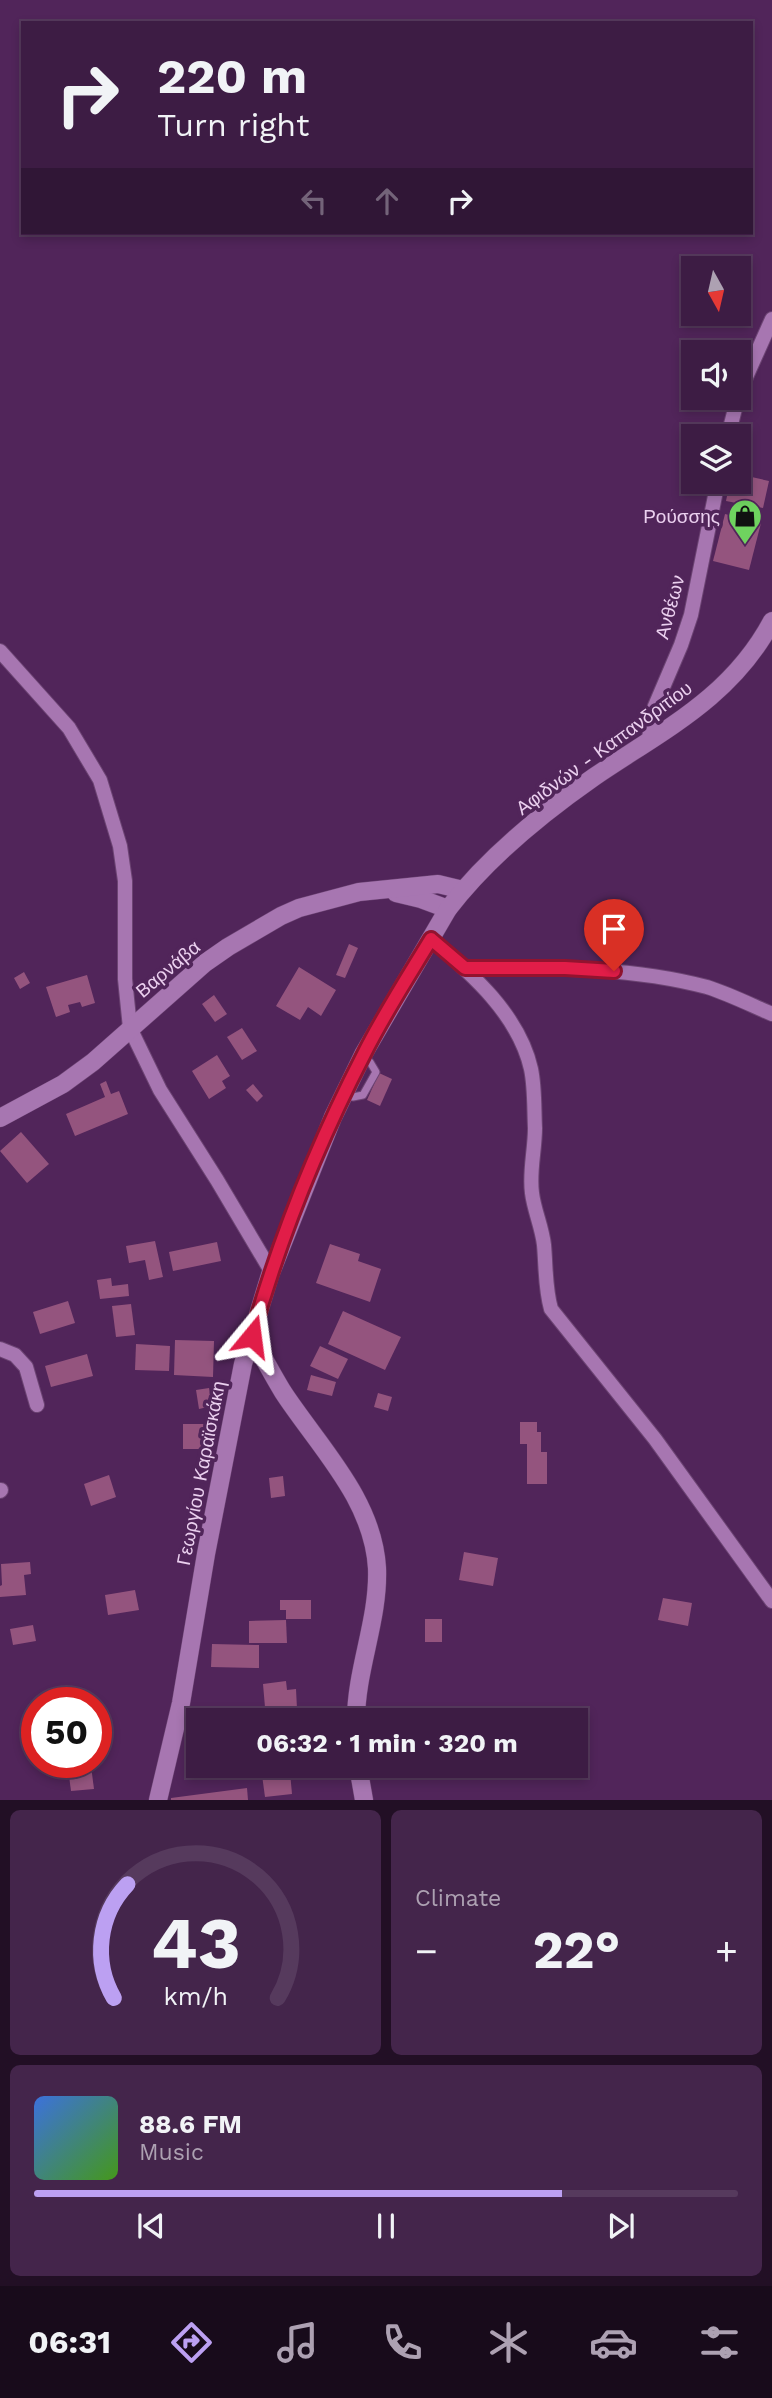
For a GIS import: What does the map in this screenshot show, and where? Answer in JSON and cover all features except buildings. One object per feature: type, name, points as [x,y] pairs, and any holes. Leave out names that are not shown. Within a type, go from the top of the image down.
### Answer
[{"type":"main road","name":"Αφιδνών - Καπανδριτίου","points":[[431,939],[448,909],[463,890],[544,814],[649,740],[700,708],[735,675],[757,648],[772,621]]},
{"type":"main road","name":"Βαρνάβα","points":[[0,1118],[64,1084],[205,963],[281,916],[344,895],[438,884],[463,890]]},
{"type":"main road","name":"Βαρνάβα","points":[[383,890],[448,909]]},
{"type":"main road","name":"Γεωργίου Καραϊσκάκη","points":[[158,1800],[181,1703],[243,1364],[271,1271],[333,1117],[358,1064],[431,939]]},
{"type":"main road","points":[[252,1336],[284,1393],[350,1486],[374,1544],[377,1587],[358,1686],[357,1708]]},
{"type":"main road","points":[[360,1778],[364,1800]]},
{"type":"street","points":[[751,367],[772,319]]},
{"type":"street","name":"Ανθέων","points":[[649,740],[652,713],[691,615],[715,494]]},
{"type":"street","points":[[0,651],[69,728],[100,780],[120,846],[125,881],[125,979],[130,1028],[160,1090],[271,1271]]},
{"type":"street","points":[[431,939],[465,968],[513,1027],[530,1064],[534,1090],[535,1144],[532,1194],[544,1244],[546,1292],[551,1309],[654,1439],[772,1601]]},
{"type":"street","points":[[465,968],[565,968],[663,977],[710,988],[772,1014]]},
{"type":"street","points":[[0,1349],[15,1355],[26,1367],[37,1405]]},
{"type":"lane","points":[[352,1097],[363,1095],[376,1072],[370,1062]]},
{"type":"place","name":"Ρούσσης","points":[[745,546]]},
{"type":"route","points":[[252,1336],[271,1271],[333,1117],[364,1053],[431,939],[465,968],[614,971]]}]
